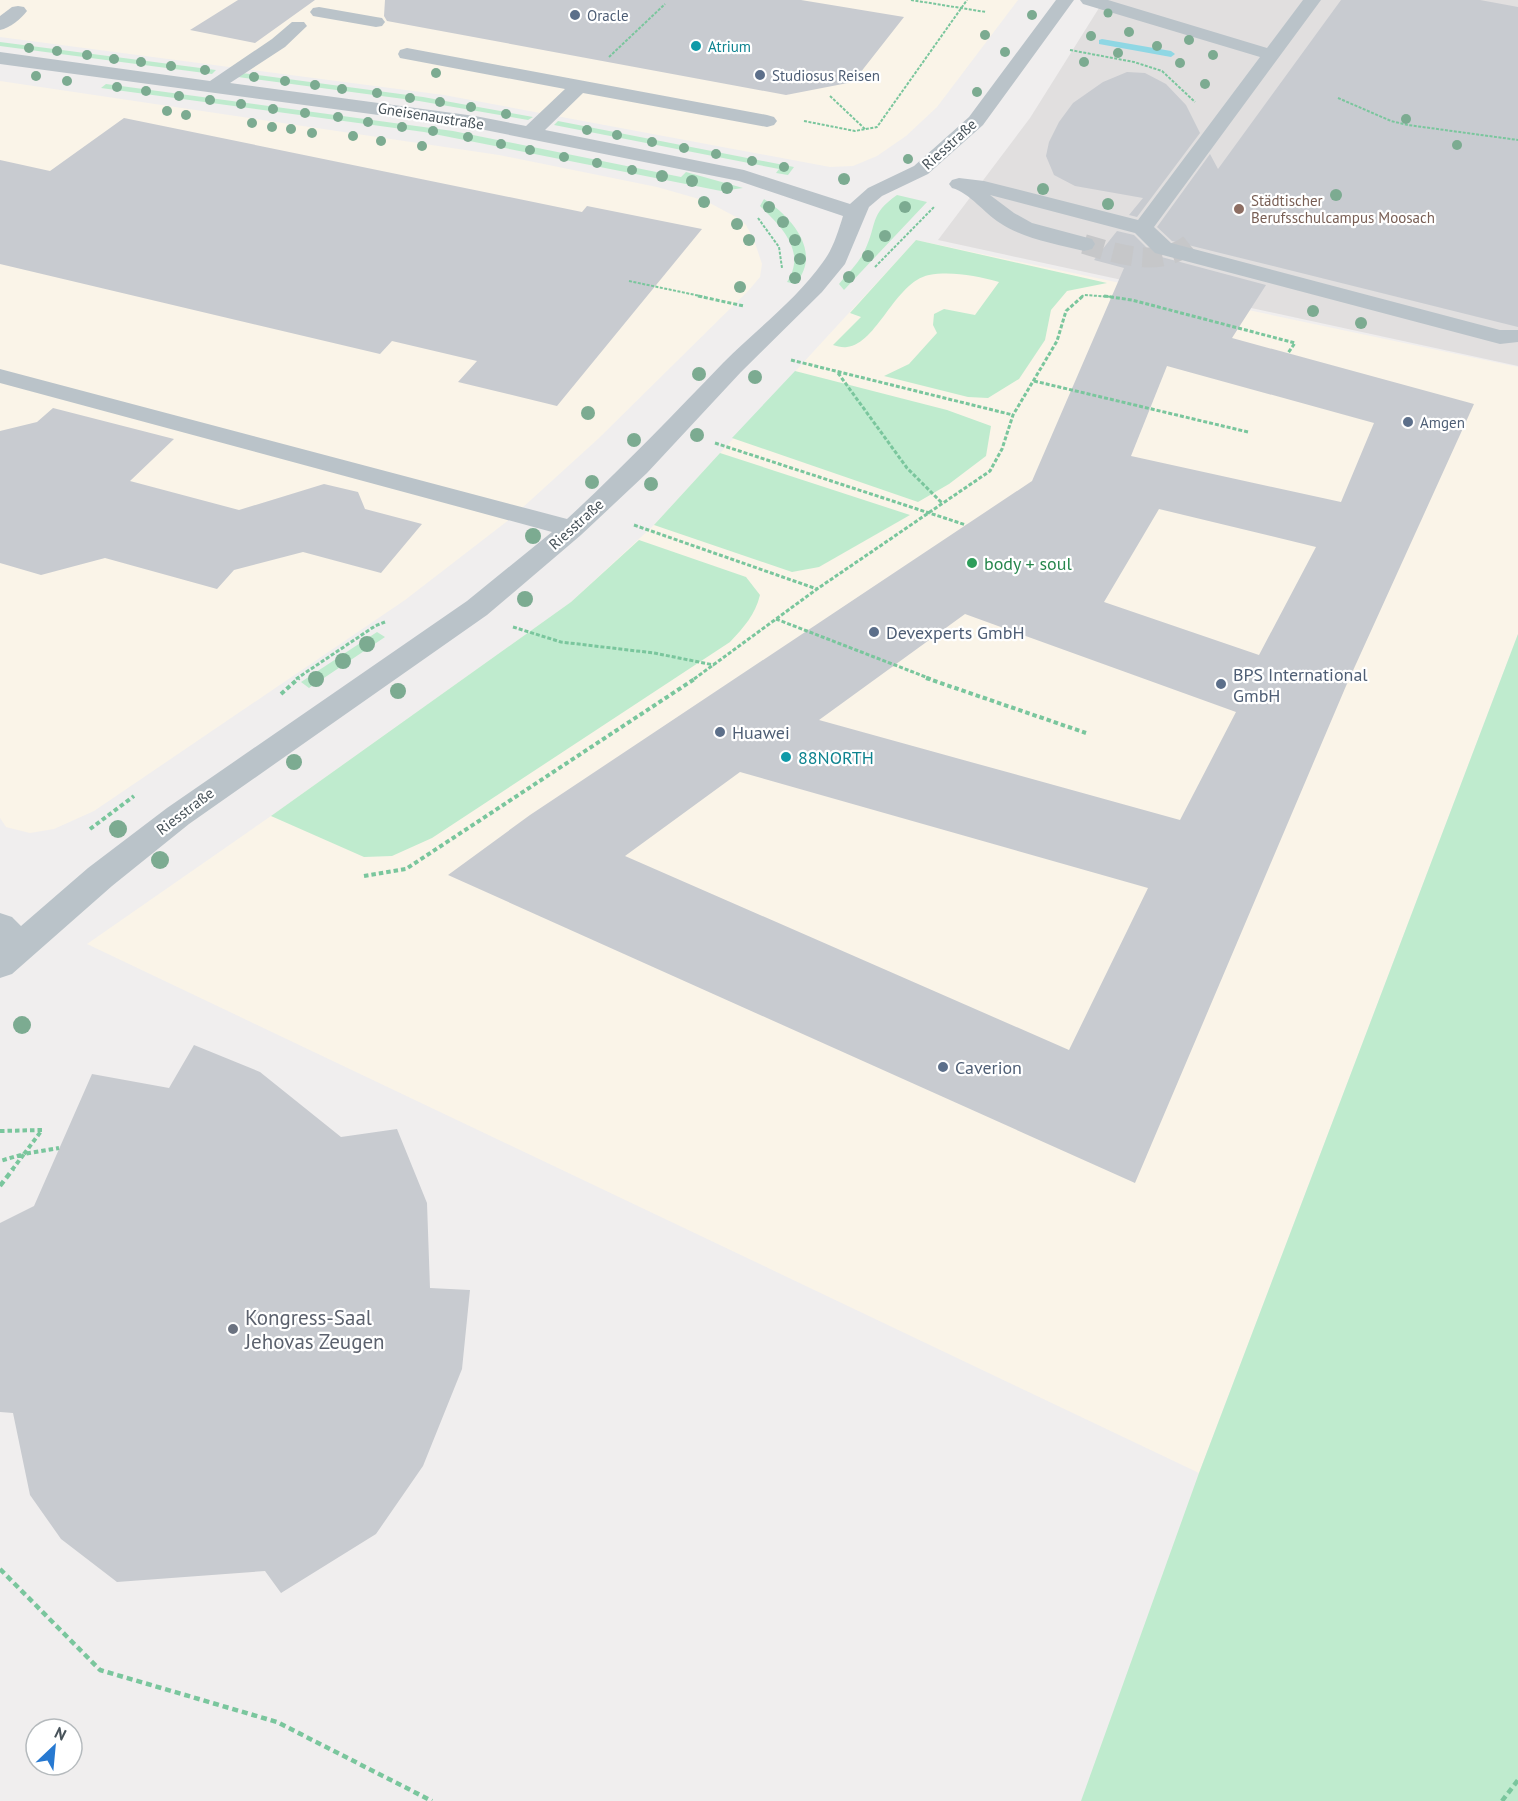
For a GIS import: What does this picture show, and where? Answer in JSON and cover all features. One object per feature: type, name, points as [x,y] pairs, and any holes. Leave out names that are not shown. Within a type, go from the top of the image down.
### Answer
[{"type":"street","name":"Riesstraße","points":[[6,945],[220,786],[477,608],[572,529],[638,467],[733,367],[814,287],[834,264],[845,243],[855,213],[862,202],[875,192],[921,170],[976,121],[1065,0]]},
{"type":"street","points":[[1089,0],[1272,55]]},
{"type":"street","points":[[1143,228],[1312,0]]},
{"type":"street","points":[[0,25],[18,11]]},
{"type":"street","points":[[319,12],[376,22]]},
{"type":"street","points":[[214,87],[233,70],[258,54]]},
{"type":"street","points":[[407,54],[767,122]]},
{"type":"street","name":"Gneisenaustraße","points":[[0,58],[429,115],[531,133],[744,176],[855,213]]},
{"type":"street","points":[[531,133],[579,86]]},
{"type":"street","points":[[921,170],[968,188],[1006,218],[1024,228],[1084,244]]},
{"type":"street","points":[[959,184],[984,187],[1143,228],[1163,248],[1491,335],[1512,336]]},
{"type":"street","points":[[0,376],[572,529]]},
{"type":"path","points":[[911,0],[986,12]]},
{"type":"path","points":[[767,122],[786,118],[855,131],[877,127],[967,0]]},
{"type":"path","points":[[579,86],[665,4]]},
{"type":"path","points":[[1066,49],[1134,62],[1162,71],[1220,125]]},
{"type":"path","points":[[830,96],[865,129]]},
{"type":"path","points":[[1338,99],[1391,121],[1408,125],[1518,140]]},
{"type":"path","points":[[752,213],[772,234],[782,254],[783,266],[779,276]]},
{"type":"path","points":[[629,281],[750,307],[742,315]]},
{"type":"path","points":[[364,876],[406,869],[715,665],[817,589],[990,471],[1002,449],[1013,416],[1057,341],[1066,311],[1084,296],[1098,295],[1132,300],[1295,343],[1288,353]]},
{"type":"path","points":[[790,360],[1013,416]]},
{"type":"path","points":[[838,373],[907,468],[942,503]]},
{"type":"path","points":[[1034,381],[1248,432]]},
{"type":"path","points":[[715,443],[966,525]]},
{"type":"path","points":[[634,525],[817,589]]},
{"type":"path","points":[[273,701],[295,680],[375,626],[394,618]]},
{"type":"path","points":[[776,619],[893,666],[1086,734]]},
{"type":"path","points":[[513,627],[533,636],[580,645],[648,653],[715,665]]},
{"type":"path","points":[[0,1131],[42,1130],[0,1186]]},
{"type":"path","points":[[0,1161],[59,1148]]},
{"type":"path","points":[[0,1569],[100,1670],[277,1722],[432,1801]]},
{"type":"path","points":[[1502,1801],[1518,1780]]},
{"type":"shaded area","points":[[0,0],[1018,0],[937,107],[906,136],[877,156],[853,166],[830,167],[444,95],[0,37]]},
{"type":"shaded area","name":"Städtischer Berufsschulcampus Moosach","points":[[1104,0],[1518,0],[1518,366],[938,240],[1030,118]]},
{"type":"shaded area","points":[[0,81],[499,155],[657,187],[706,201],[746,225],[762,264],[760,277],[599,438],[510,519],[405,600],[94,811],[54,829],[30,833],[6,827],[0,818]]},
{"type":"shaded area","points":[[916,240],[1518,367],[1518,634],[1199,1473],[87,944],[571,602],[654,525]]},
{"type":"green space","points":[[0,42],[216,70],[212,74],[0,46]]},
{"type":"green space","points":[[242,73],[423,97],[533,117],[528,120],[419,101],[238,77]]},
{"type":"green space","points":[[106,84],[453,131],[681,177],[686,172],[743,188],[721,191],[424,132],[101,88]]},
{"type":"green space","points":[[558,121],[794,167],[788,175],[776,173],[779,169],[554,125]]},
{"type":"green space","points":[[897,195],[927,202],[844,290],[839,284],[863,255],[875,219],[882,208]]},
{"type":"green space","points":[[764,199],[785,216],[801,237],[806,260],[803,272],[795,284],[787,282],[792,271],[793,250],[783,231],[760,206]]},
{"type":"green space","points":[[916,240],[1107,283],[1067,291],[1051,310],[1045,340],[1019,379],[988,398],[968,397],[884,376],[909,364],[937,333],[933,325],[934,314],[944,309],[975,315],[999,282],[964,275],[929,275],[917,280],[906,289],[877,325],[858,343],[845,347],[833,345],[861,317],[850,313]]},
{"type":"green space","points":[[795,371],[947,410],[991,426],[986,456],[949,484],[918,502],[732,438]]},
{"type":"green space","points":[[720,453],[910,515],[819,567],[792,572],[654,525]]},
{"type":"green space","points":[[639,540],[746,577],[760,595],[752,615],[730,642],[432,838],[392,856],[364,857],[271,816],[571,602]]},
{"type":"green space","points":[[377,632],[385,637],[309,688],[301,682]]},
{"type":"green space","points":[[1518,634],[1518,1801],[1081,1801],[1199,1473]]},
{"type":"building","points":[[238,0],[315,0],[255,43],[190,30]]},
{"type":"building","points":[[385,0],[801,0],[904,17],[853,82],[786,95],[387,21],[384,16]]},
{"type":"building","points":[[1341,0],[1480,0],[1518,7],[1518,327],[1172,241],[1157,227],[1210,154],[1218,169]]},
{"type":"building","points":[[1127,72],[1145,73],[1166,84],[1186,105],[1200,133],[1137,217],[1129,215],[1143,198],[1075,186],[1054,175],[1046,156],[1049,142],[1059,122],[1073,103],[1103,82]]},
{"type":"building","points":[[124,118],[582,212],[587,206],[702,229],[557,406],[458,382],[477,361],[392,341],[380,354],[0,264],[0,160],[50,171]]},
{"type":"building","name":"88NORTH","points":[[1117,231],[1134,235],[1154,255],[1266,285],[1232,338],[1474,404],[1346,686],[1135,1183],[448,875],[530,815],[1032,481],[1124,268],[1094,260]],"holes":[[[1167,366],[1374,423],[1341,502],[1131,456]],[[1159,509],[1316,547],[1259,655],[1104,602]],[[965,614],[1236,712],[1180,820],[819,720]],[[740,772],[1148,888],[1069,1050],[625,856]]]},
{"type":"building","points":[[53,408],[174,439],[130,481],[239,510],[324,484],[358,492],[365,509],[422,524],[381,573],[303,552],[234,570],[217,589],[105,558],[41,575],[0,563],[0,431],[37,422]]},
{"type":"building","name":"Kongress-Saal Jehovas Zeugen","points":[[194,1045],[260,1072],[341,1137],[397,1129],[427,1203],[430,1288],[470,1290],[462,1369],[423,1466],[376,1534],[281,1593],[265,1571],[117,1582],[61,1539],[30,1495],[13,1413],[0,1412],[0,1223],[34,1206],[92,1074],[169,1088]]},
{"type":"waterway","points":[[1102,42],[1171,54]]},
{"type":"tunnel","points":[[1084,244],[1125,255],[1153,257],[1166,256],[1191,243]]},
{"type":"place","name":"Oracle","points":[[575,15]]},
{"type":"place","name":"Atrium","points":[[696,46]]},
{"type":"place","name":"Studiosus Reisen","points":[[760,75]]},
{"type":"place","name":"Städtischer Berufsschulcampus Moosach","points":[[1239,209]]},
{"type":"place","name":"Amgen","points":[[1408,422]]},
{"type":"place","name":"body + soul","points":[[972,563]]},
{"type":"place","name":"Devexperts GmbH","points":[[874,632]]},
{"type":"place","name":"BPS International GmbH","points":[[1221,684]]},
{"type":"place","name":"Huawei","points":[[720,732]]},
{"type":"place","name":"88NORTH","points":[[786,757]]},
{"type":"place","name":"Caverion","points":[[943,1067]]},
{"type":"place","name":"Kongress-Saal Jehovas Zeugen","points":[[233,1329]]}]
